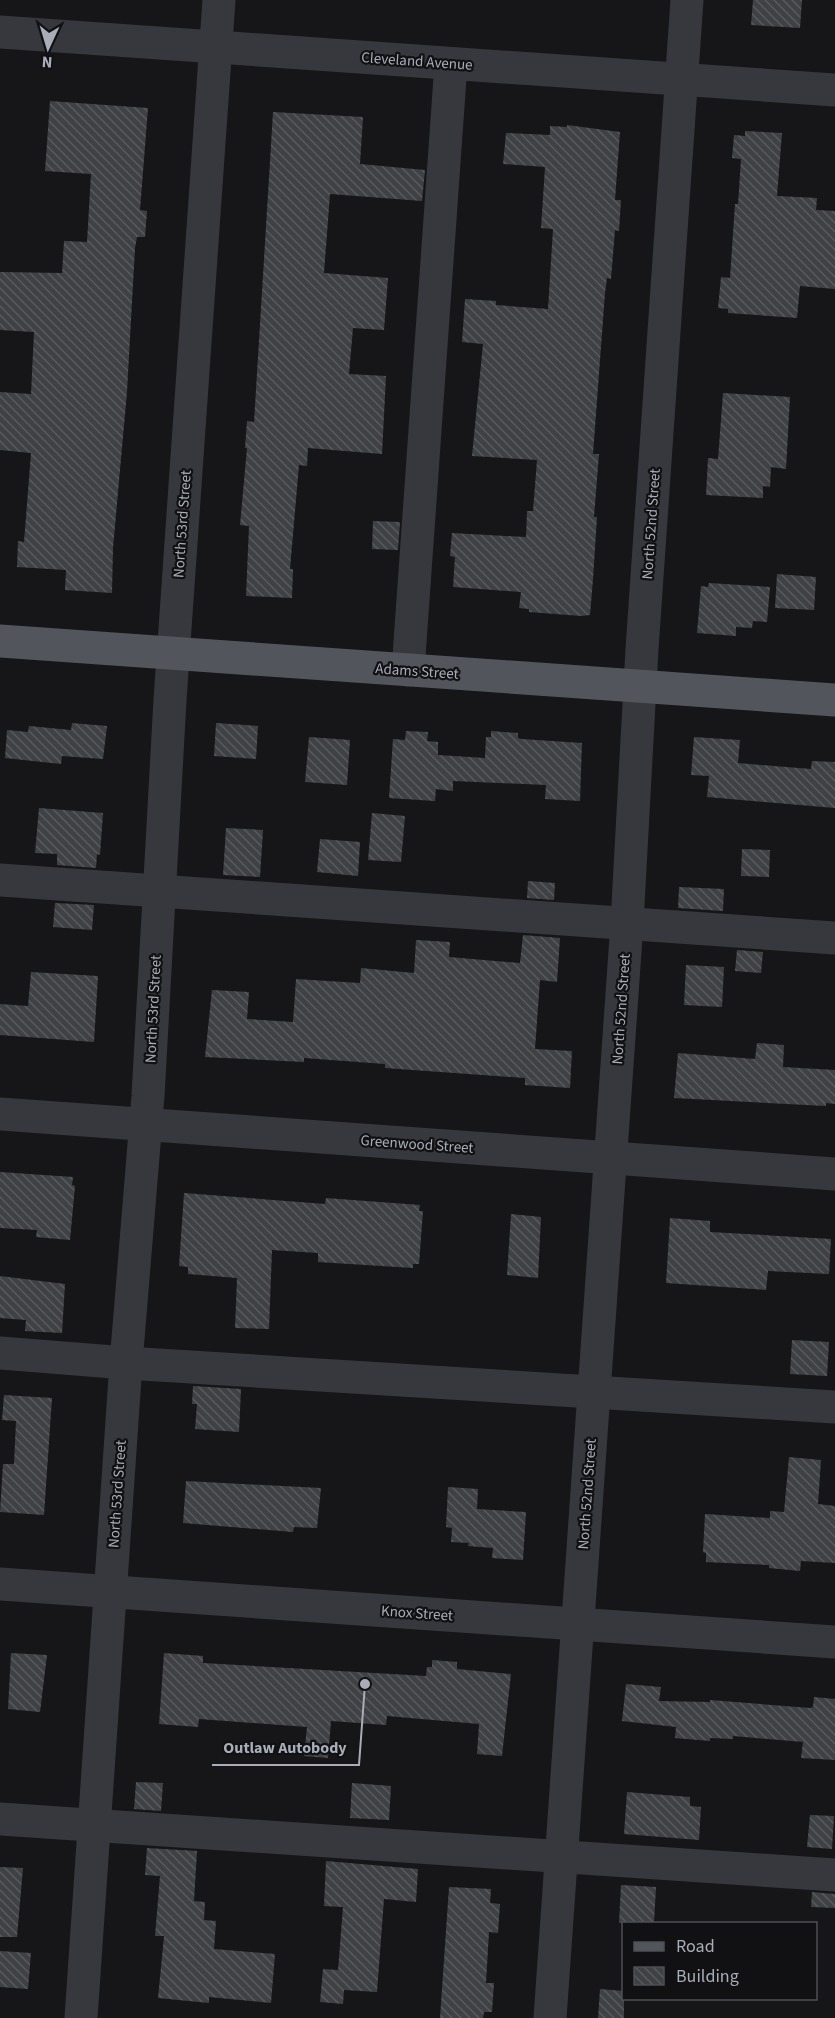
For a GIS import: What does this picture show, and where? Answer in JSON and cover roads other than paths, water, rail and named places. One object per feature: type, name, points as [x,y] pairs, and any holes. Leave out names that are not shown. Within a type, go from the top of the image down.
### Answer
[{"type":"main road","name":"Adams Street","points":[[0,641],[835,700]]},
{"type":"street","name":"North 53rd Street","points":[[81,2018],[144,1124],[219,0]]},
{"type":"street","name":"North 52nd Street","points":[[550,2018],[627,923],[640,686],[687,0]]},
{"type":"street","name":"Cleveland Avenue","points":[[0,32],[835,90]]},
{"type":"street","points":[[408,670],[451,64]]},
{"type":"street","points":[[0,880],[835,938]]},
{"type":"street","name":"Greenwood Street","points":[[0,1114],[835,1174]]},
{"type":"street","points":[[0,1353],[126,1363],[835,1407]]},
{"type":"street","name":"Knox Street","points":[[0,1584],[835,1642]]},
{"type":"street","points":[[0,1819],[835,1875]]},
{"type":"place","name":"Outlaw Autobody","points":[[365,1684]]}]
